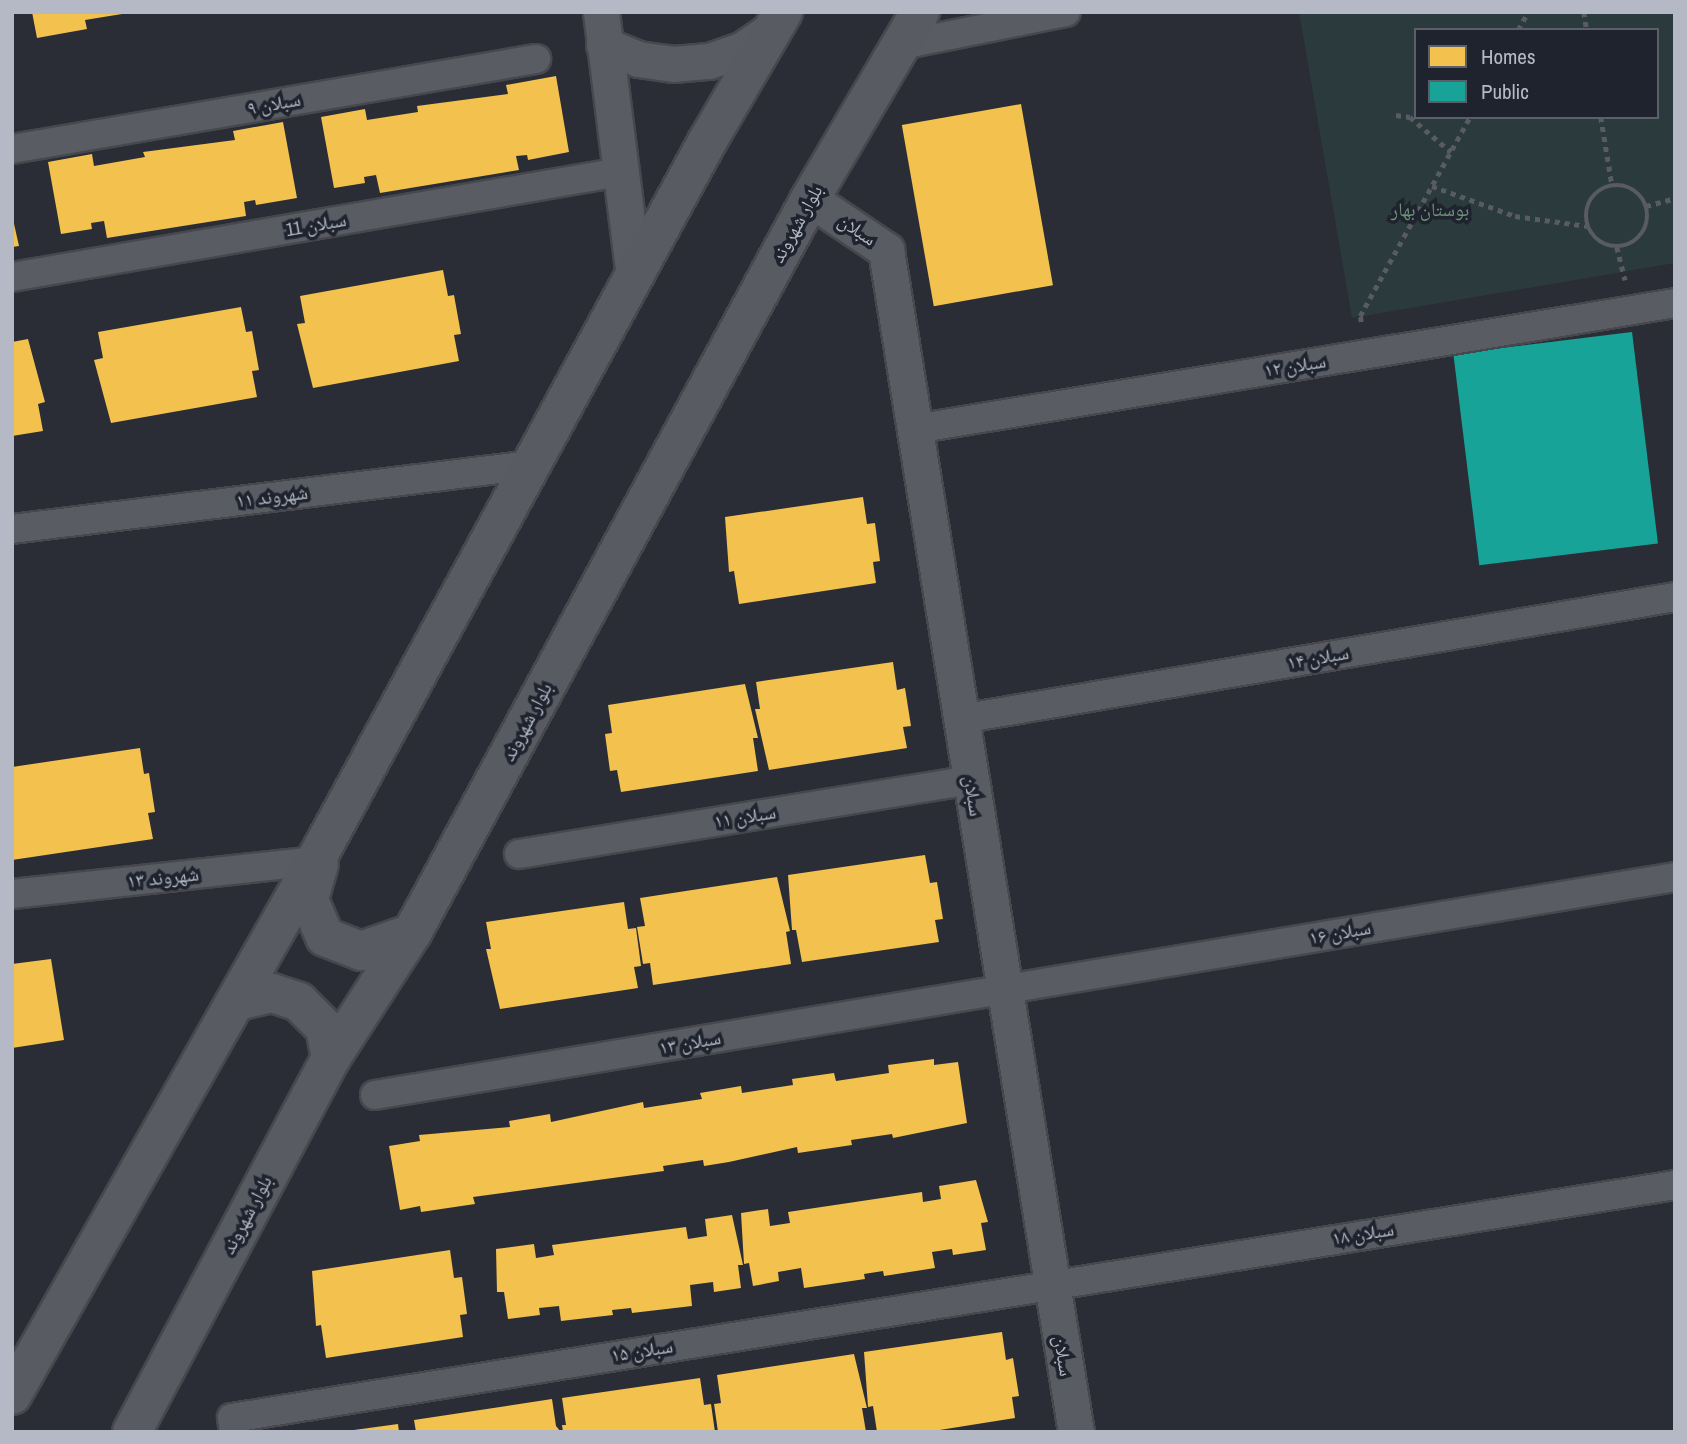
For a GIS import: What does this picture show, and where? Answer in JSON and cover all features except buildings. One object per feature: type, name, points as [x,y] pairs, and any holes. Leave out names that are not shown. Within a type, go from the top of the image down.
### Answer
[{"type":"main road","name":"بلوار شهروند","points":[[132,1432],[331,1058],[412,933],[810,199],[920,12]]},
{"type":"main road","points":[[12,1395],[237,1001],[634,277],[778,21]]},
{"type":"main road","points":[[319,853],[309,900],[325,937],[361,951],[412,933]]},
{"type":"main road","points":[[237,1001],[272,993],[299,1002],[325,1028],[331,1058]]},
{"type":"street","points":[[901,46],[1066,12]]},
{"type":"street","points":[[603,28],[638,59],[685,63],[743,49],[778,21]]},
{"type":"street","points":[[603,28],[634,277]]},
{"type":"street","name":"سبلان ۹","points":[[12,149],[536,59]]},
{"type":"street","name":"سبلان 11","points":[[12,277],[620,172]]},
{"type":"street","name":"سبلان","points":[[810,199],[886,250],[1076,1432]]},
{"type":"street","name":"سبلان ۱۲","points":[[915,429],[1675,303]]},
{"type":"street","name":"شهروند ۱۱","points":[[12,529],[531,465]]},
{"type":"street","name":"سبلان ۱۴","points":[[961,719],[1675,597]]},
{"type":"street","name":"سبلان ۱۱","points":[[519,854],[971,780]]},
{"type":"street","name":"شهروند ۱۳","points":[[12,894],[319,853]]},
{"type":"street","name":"سبلان ۱۶","points":[[1004,990],[1675,877]]},
{"type":"street","name":"سبلان ۱۳","points":[[376,1096],[1004,990]]},
{"type":"street","name":"سبلان ۱۸","points":[[1052,1283],[1675,1185]]},
{"type":"street","name":"سبلان ۱۵","points":[[233,1425],[1052,1283]]},
{"type":"path","points":[[1519,28],[1528,12]]},
{"type":"path","points":[[1396,115],[1410,117],[1451,152]]},
{"type":"path","points":[[1369,353],[1360,316],[1469,119]]},
{"type":"path","points":[[1601,119],[1612,186]]},
{"type":"path","points":[[1432,186],[1515,216],[1587,226]]},
{"type":"path","points":[[1612,186],[1633,190],[1646,206],[1646,226],[1626,246],[1599,241],[1587,226],[1588,205],[1612,186]]},
{"type":"path","points":[[1646,206],[1675,198]]},
{"type":"green space","name":"بوستان بهار","points":[[1299,12],[1675,12],[1675,263],[1352,318]]}]
